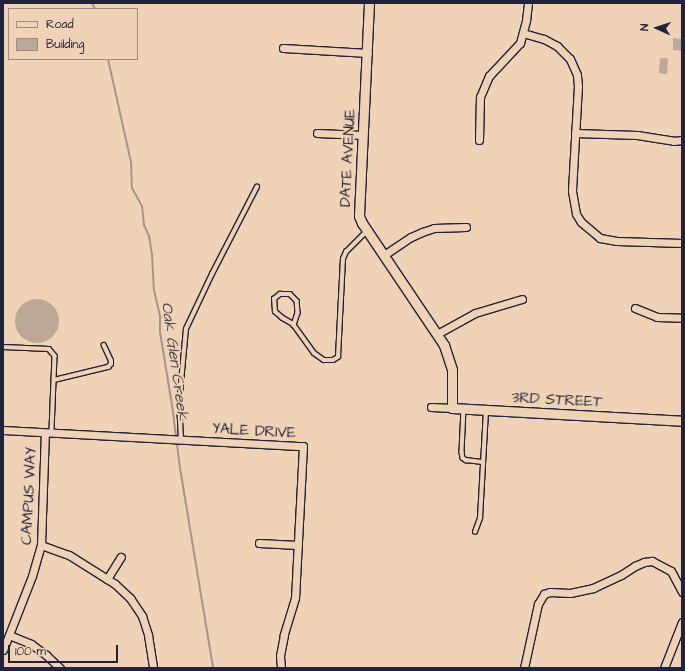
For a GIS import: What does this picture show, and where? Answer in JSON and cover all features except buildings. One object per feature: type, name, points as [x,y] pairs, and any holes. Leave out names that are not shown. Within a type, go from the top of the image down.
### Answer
[{"type":"street","name":"DATE AVENUE","points":[[370,3],[358,207],[359,216],[367,231],[444,345],[452,370],[452,408]]},
{"type":"street","points":[[479,140],[479,106],[482,90],[489,76],[514,51],[523,33],[528,3]]},
{"type":"street","points":[[523,33],[552,42],[565,53],[572,63],[578,86],[572,199],[576,214],[584,225],[600,238],[604,239],[617,241],[682,243]]},
{"type":"street","points":[[283,48],[368,53]]},
{"type":"street","points":[[575,132],[637,136],[674,141],[682,140]]},
{"type":"street","points":[[317,133],[363,135]]},
{"type":"street","points":[[384,255],[411,237],[434,228],[466,227]]},
{"type":"street","points":[[437,334],[475,313],[522,299]]},
{"type":"street","points":[[635,308],[656,317],[682,318]]},
{"type":"street","name":"3RD STREET","points":[[431,407],[682,421]]},
{"type":"street","name":"YALE DRIVE","points":[[3,430],[303,446],[295,598],[284,635],[280,656],[281,668]]},
{"type":"street","name":"CAMPUS WAY","points":[[3,650],[32,576],[41,545],[48,433]]},
{"type":"street","points":[[259,543],[298,545]]},
{"type":"street","points":[[41,545],[69,555],[107,579],[130,598],[142,616],[148,635],[153,668]]},
{"type":"street","points":[[107,579],[121,557]]},
{"type":"street","points":[[524,668],[538,604],[544,594],[550,592],[570,593],[593,588],[640,564],[652,561],[671,571],[682,592]]},
{"type":"street","points":[[664,668],[682,622]]},
{"type":"street","points":[[9,635],[31,644],[46,654],[60,668]]},
{"type":"lane","points":[[181,440],[179,404],[186,329],[212,274],[257,187]]},
{"type":"lane","points":[[294,325],[298,313],[297,301],[290,294],[280,294],[274,299],[275,312],[294,325],[318,357],[328,361],[338,357],[343,259],[346,252],[367,231]]},
{"type":"lane","points":[[54,380],[108,367],[112,364],[112,361],[104,346]]},
{"type":"lane","points":[[3,347],[49,349],[56,356],[48,433]]},
{"type":"lane","points":[[464,408],[463,458],[466,460],[483,462]]},
{"type":"lane","points":[[475,532],[480,518],[486,410]]},
{"type":"waterway","name":"Oak Glen Creek","points":[[92,3],[94,8]]},
{"type":"waterway","name":"Oak Glen Creek","points":[[108,60],[131,162],[132,188],[142,206],[144,225],[149,236],[152,254],[154,290],[160,317],[160,332],[172,405],[180,468],[213,668]]}]
